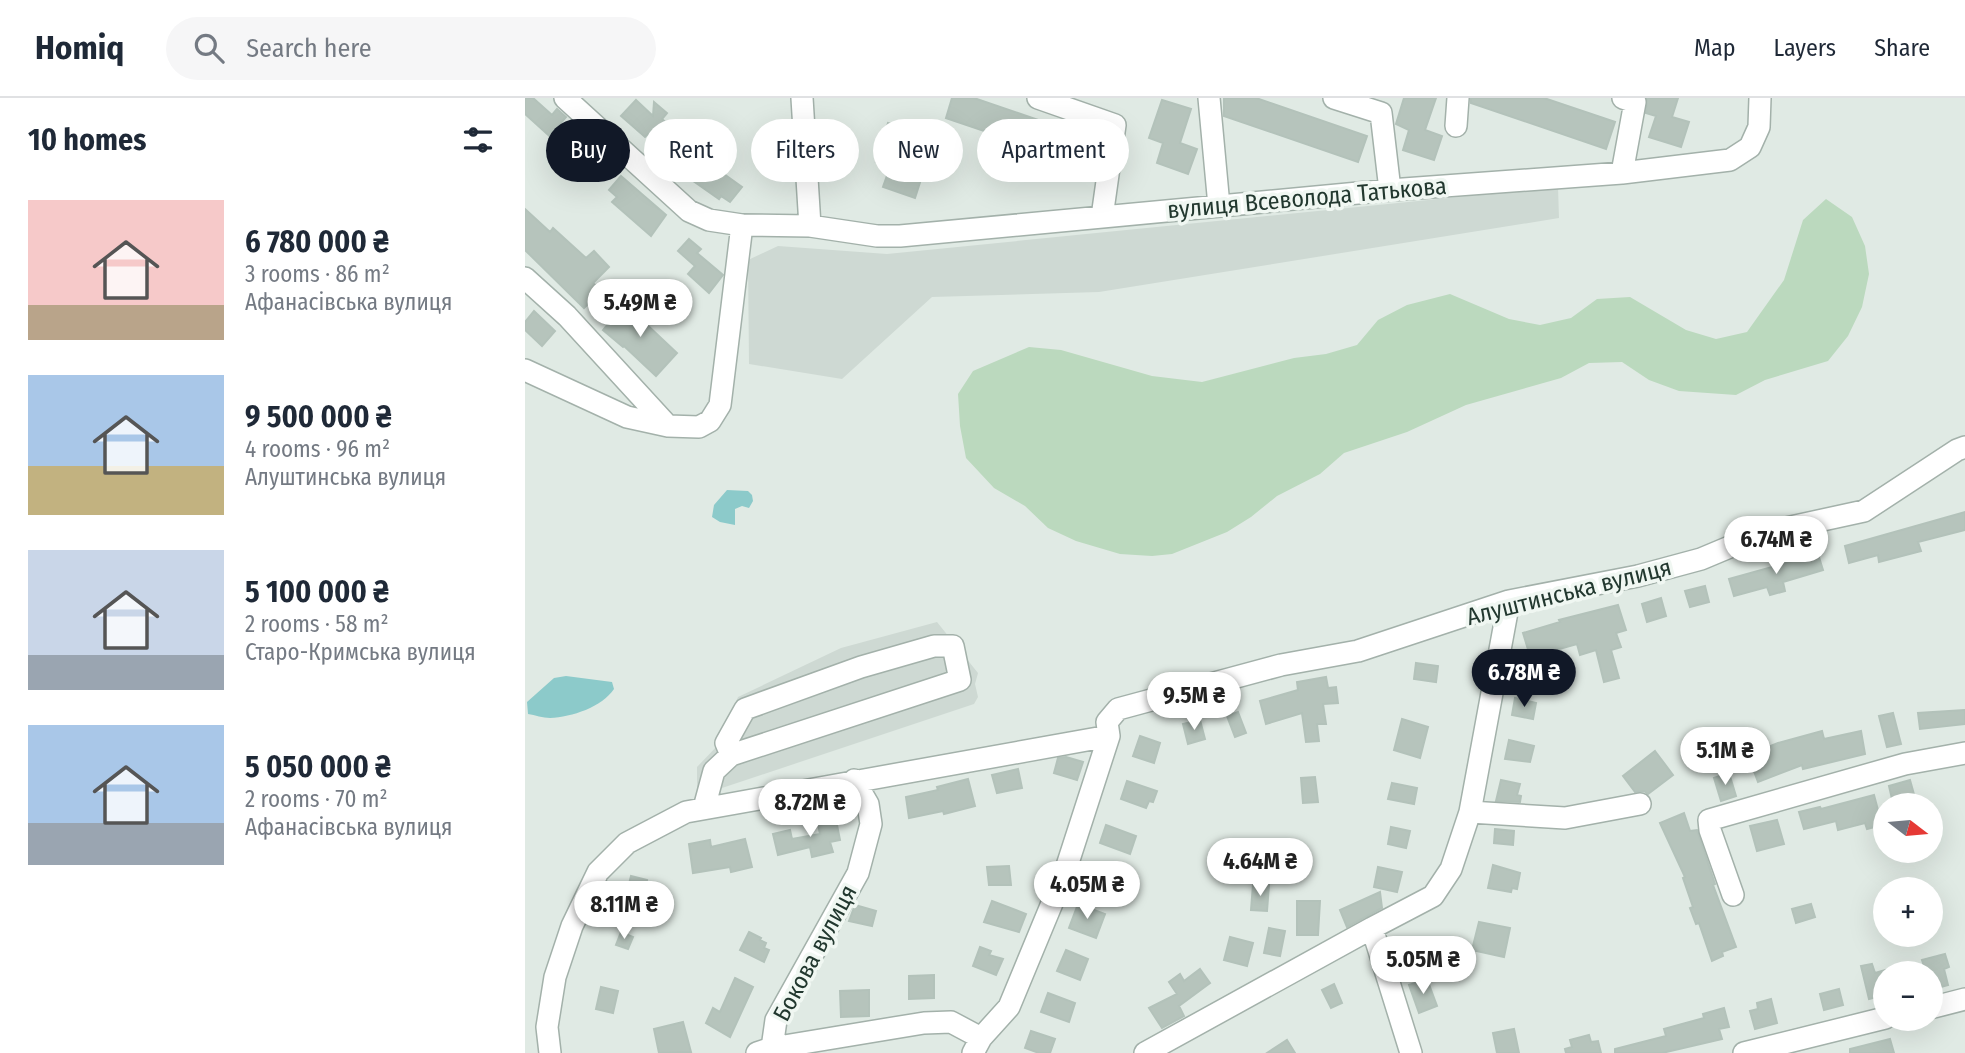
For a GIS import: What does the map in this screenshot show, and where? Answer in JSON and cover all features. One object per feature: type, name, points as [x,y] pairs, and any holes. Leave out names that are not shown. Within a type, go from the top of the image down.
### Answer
[{"type":"street","name":"вулиця Всеволода Татькова","points":[[565,98],[689,211],[709,220],[742,225],[810,226],[877,236],[1389,190],[1622,173],[1730,160],[1750,147],[1759,127],[1760,98]]},
{"type":"street","points":[[802,98],[810,226]]},
{"type":"street","points":[[1038,98],[1115,125],[1102,217]]},
{"type":"street","points":[[1209,98],[1219,206]]},
{"type":"street","points":[[1334,98],[1364,103],[1381,113],[1389,190]]},
{"type":"street","points":[[1456,126],[1458,98]]},
{"type":"street","points":[[1622,173],[1631,99]]},
{"type":"street","points":[[525,370],[627,416],[668,426],[699,427],[710,421],[720,405],[742,225]]},
{"type":"street","points":[[525,278],[566,316],[668,426]]},
{"type":"street","name":"Алуштинська вулиця","points":[[977,1046],[1009,1007],[1065,872],[1109,736],[1107,722],[1118,709],[1281,665],[1358,652],[1509,601],[1638,576],[1701,559],[1763,533],[1864,511],[1965,447]]},
{"type":"street","points":[[1145,1053],[1433,897],[1451,869],[1470,812],[1509,601]]},
{"type":"street","points":[[705,808],[714,771],[731,755],[960,680],[953,646],[934,646],[861,667],[745,709],[726,743],[731,755]]},
{"type":"street","points":[[550,1053],[547,1027],[555,977],[572,926],[598,872],[627,842],[686,812],[1109,736]]},
{"type":"street","points":[[1733,895],[1709,820],[1905,764],[1965,753]]},
{"type":"street","name":"Бокова вулиця","points":[[765,1050],[776,1020],[858,873],[871,824],[868,804],[854,780]]},
{"type":"street","points":[[1470,812],[1565,818],[1640,804]]},
{"type":"street","points":[[1373,928],[1411,1053]]},
{"type":"street","points":[[1943,1005],[1965,999]]},
{"type":"street","points":[[1744,1053],[1873,1021]]},
{"type":"street","points":[[765,1050],[924,1023],[951,1022],[977,1046]]},
{"type":"shaded area","points":[[1558,187],[1559,218],[1099,292],[932,297],[842,379],[749,364],[748,260],[778,246],[887,254]]},
{"type":"shaded area","points":[[937,622],[978,673],[975,684],[978,697],[974,704],[710,792],[704,792],[697,787],[697,767],[720,743],[738,697],[841,648]]},
{"type":"green space","points":[[1826,199],[1852,217],[1865,246],[1869,274],[1862,307],[1848,336],[1828,361],[1765,380],[1736,395],[1679,391],[1649,380],[1622,362],[1589,363],[1561,378],[1466,405],[1407,432],[1344,453],[1320,474],[1277,496],[1227,532],[1172,554],[1152,556],[1120,554],[1076,541],[1048,528],[1025,506],[994,488],[966,458],[958,394],[973,371],[1029,347],[1061,350],[1152,376],[1202,382],[1357,345],[1378,320],[1407,305],[1450,294],[1509,319],[1540,325],[1571,318],[1597,299],[1630,297],[1686,330],[1716,339],[1747,332],[1784,280],[1803,220]]},
{"type":"water","points":[[727,490],[748,491],[752,495],[753,501],[749,508],[742,506],[735,509],[735,525],[712,517],[714,505]]},
{"type":"water","points":[[566,676],[612,682],[614,689],[594,706],[568,716],[550,718],[528,714],[527,702],[554,678]]},
{"type":"building","points":[[525,98],[533,98],[552,115],[557,109],[566,117],[546,119],[546,133],[525,114]]},
{"type":"building","points":[[952,98],[974,98],[1035,119],[977,119],[977,128],[963,124],[963,119],[946,118]]},
{"type":"building","points":[[1224,98],[1256,98],[1367,136],[1358,162],[1224,116]]},
{"type":"building","points":[[1404,98],[1436,98],[1425,130],[1442,136],[1434,160],[1403,150],[1409,130],[1396,124]]},
{"type":"building","points":[[1471,98],[1544,98],[1615,122],[1606,149],[1471,103]]},
{"type":"building","points":[[1647,98],[1678,98],[1672,117],[1689,122],[1681,147],[1649,137],[1656,116],[1646,113]]},
{"type":"building","points":[[636,100],[653,116],[654,102],[667,113],[662,119],[644,119],[644,136],[630,124],[630,119],[621,116]]},
{"type":"building","points":[[1162,100],[1191,109],[1180,143],[1197,149],[1188,174],[1157,163],[1163,143],[1149,138]]},
{"type":"building","points":[[616,182],[628,182],[666,215],[651,236],[612,202],[617,197],[609,190]]},
{"type":"building","points":[[695,182],[735,182],[742,187],[730,202],[721,196],[719,199]]},
{"type":"building","points":[[885,182],[920,182],[915,198],[883,187]]},
{"type":"building","points":[[525,209],[550,232],[553,228],[586,258],[594,251],[609,267],[593,283],[601,291],[584,308],[525,250]]},
{"type":"building","points":[[689,239],[701,249],[697,253],[723,275],[709,293],[688,274],[695,266],[678,251]]},
{"type":"building","points":[[626,302],[677,353],[656,376],[603,330]]},
{"type":"building","points":[[534,311],[555,331],[542,346],[525,330],[525,322]]},
{"type":"building","points":[[1965,512],[1965,530],[1918,542],[1921,551],[1879,562],[1878,555],[1849,563],[1845,546]]},
{"type":"building","points":[[1818,554],[1823,570],[1783,582],[1785,591],[1770,595],[1767,587],[1734,596],[1729,579]]},
{"type":"building","points":[[1705,586],[1709,602],[1690,607],[1685,591]]},
{"type":"building","points":[[1661,598],[1666,616],[1647,622],[1642,604]]},
{"type":"building","points":[[1618,605],[1626,630],[1616,633],[1621,647],[1611,650],[1619,678],[1604,682],[1596,650],[1580,655],[1577,644],[1552,651],[1555,663],[1534,669],[1523,633],[1560,622],[1559,620]]},
{"type":"building","points":[[1416,663],[1438,666],[1436,682],[1414,679]]},
{"type":"building","points":[[1326,677],[1328,688],[1336,687],[1338,703],[1323,704],[1326,724],[1317,724],[1319,741],[1306,742],[1302,713],[1266,724],[1260,701],[1298,690],[1297,682]]},
{"type":"building","points":[[1515,698],[1536,703],[1533,719],[1512,715]]},
{"type":"building","points":[[1965,710],[1965,724],[1920,729],[1918,713]]},
{"type":"building","points":[[1238,712],[1246,733],[1235,737],[1227,716]]},
{"type":"building","points":[[1893,713],[1901,744],[1887,747],[1879,716]]},
{"type":"building","points":[[1402,719],[1428,727],[1420,758],[1394,750]]},
{"type":"building","points":[[1200,720],[1205,739],[1188,744],[1183,724]]},
{"type":"building","points":[[1822,731],[1824,739],[1861,731],[1865,754],[1803,769],[1802,765],[1758,782],[1748,755],[1778,743]]},
{"type":"building","points":[[1140,736],[1160,743],[1154,763],[1133,756]]},
{"type":"building","points":[[1509,740],[1534,746],[1530,762],[1505,759]]},
{"type":"building","points":[[1655,751],[1673,775],[1648,794],[1644,791],[1635,792],[1623,776]]},
{"type":"building","points":[[1066,757],[1083,762],[1077,780],[1054,773],[1058,758]]},
{"type":"building","points":[[1018,769],[1022,788],[997,793],[992,775]]},
{"type":"building","points":[[1729,773],[1736,796],[1721,801],[1714,778]]},
{"type":"building","points":[[1315,777],[1318,802],[1303,803],[1301,778]]},
{"type":"building","points":[[968,779],[975,806],[944,814],[943,811],[909,818],[906,797],[938,790],[937,787]]},
{"type":"building","points":[[1501,780],[1520,784],[1517,795],[1521,796],[1520,802],[1496,801]]},
{"type":"building","points":[[1910,780],[1914,793],[1891,793],[1889,786]]},
{"type":"building","points":[[1127,781],[1157,791],[1153,802],[1149,801],[1146,808],[1121,799]]},
{"type":"building","points":[[1392,783],[1417,788],[1414,804],[1388,799]]},
{"type":"building","points":[[1873,795],[1873,827],[1867,829],[1865,823],[1838,830],[1836,821],[1804,829],[1799,812],[1820,807],[1821,809]]},
{"type":"building","points":[[1684,813],[1690,831],[1697,830],[1715,884],[1713,885],[1736,947],[1722,952],[1723,956],[1712,961],[1699,923],[1696,924],[1690,908],[1693,907],[1683,878],[1685,877],[1660,823]]},
{"type":"building","points":[[835,815],[840,840],[830,842],[833,852],[812,857],[810,847],[778,855],[773,834],[790,830],[792,839],[820,834],[817,819]]},
{"type":"building","points":[[1777,820],[1784,844],[1757,851],[1750,826]]},
{"type":"building","points":[[1106,825],[1136,836],[1130,854],[1100,843]]},
{"type":"building","points":[[1391,827],[1410,831],[1406,848],[1388,844]]},
{"type":"building","points":[[1495,829],[1514,831],[1513,845],[1494,843]]},
{"type":"building","points":[[745,839],[752,867],[731,872],[730,867],[693,873],[689,844],[710,840],[711,847]]},
{"type":"building","points":[[1094,865],[1119,875],[1112,894],[1087,884]]},
{"type":"building","points":[[1493,865],[1520,873],[1517,889],[1512,888],[1511,892],[1488,888]]},
{"type":"building","points":[[1009,866],[1011,885],[989,885],[987,867]]},
{"type":"building","points":[[1378,867],[1402,872],[1397,892],[1374,887]]},
{"type":"building","points":[[631,876],[647,880],[646,885],[655,888],[652,901],[643,898],[641,904],[625,900]]},
{"type":"building","points":[[1253,884],[1269,885],[1267,911],[1251,910]]},
{"type":"building","points":[[1380,892],[1382,908],[1347,927],[1340,910]]},
{"type":"building","points":[[992,901],[1026,914],[1019,932],[984,922]]},
{"type":"building","points":[[1297,901],[1320,901],[1318,935],[1297,935]]},
{"type":"building","points":[[1078,904],[1105,914],[1096,938],[1069,928]]},
{"type":"building","points":[[1811,904],[1815,917],[1796,923],[1792,909]]},
{"type":"building","points":[[855,905],[876,911],[872,926],[849,921]]},
{"type":"building","points":[[1479,922],[1510,928],[1504,957],[1472,950]]},
{"type":"building","points":[[1269,928],[1285,931],[1280,956],[1264,953]]},
{"type":"building","points":[[621,932],[633,937],[628,949],[616,945]]},
{"type":"building","points":[[749,932],[766,943],[764,948],[769,950],[764,962],[740,950]]},
{"type":"building","points":[[1230,937],[1253,943],[1247,966],[1224,960]]},
{"type":"building","points":[[980,947],[991,951],[989,955],[1003,959],[996,975],[973,966]]},
{"type":"building","points":[[1066,950],[1088,959],[1080,980],[1057,971]]},
{"type":"building","points":[[1945,954],[1949,967],[1944,969],[1948,985],[1943,986],[1943,961],[1922,960]]},
{"type":"building","points":[[1872,964],[1873,998],[1869,999],[1861,966]]},
{"type":"building","points":[[1200,969],[1210,983],[1179,1006],[1184,1016],[1162,1028],[1149,1008],[1177,994],[1169,982],[1180,974],[1184,981]]},
{"type":"building","points":[[934,975],[934,998],[909,999],[909,976]]},
{"type":"building","points":[[735,978],[753,987],[730,1037],[706,1023],[713,1008],[720,1012]]},
{"type":"building","points":[[1427,979],[1437,1006],[1419,1013],[1409,985]]},
{"type":"building","points":[[1334,984],[1342,1003],[1331,1008],[1322,990]]},
{"type":"building","points":[[601,987],[618,991],[613,1013],[596,1009]]},
{"type":"building","points":[[1839,989],[1843,1005],[1824,1010],[1820,994]]},
{"type":"building","points":[[869,990],[869,1016],[841,1017],[840,991]]},
{"type":"building","points":[[1048,993],[1075,1003],[1069,1022],[1041,1012]]},
{"type":"building","points":[[1771,999],[1777,1023],[1755,1029],[1750,1011],[1758,1009],[1757,1003]]},
{"type":"building","points":[[1724,1008],[1729,1027],[1719,1029],[1722,1039],[1662,1053],[1615,1053],[1615,1049],[1666,1036],[1664,1029],[1704,1018],[1703,1014]]},
{"type":"building","points":[[683,1022],[691,1052],[659,1053],[654,1029]]},
{"type":"building","points":[[1514,1029],[1519,1053],[1497,1053],[1493,1033]]},
{"type":"building","points":[[1031,1031],[1055,1039],[1050,1053],[1039,1053],[1025,1048]]},
{"type":"building","points":[[1589,1035],[1591,1042],[1598,1041],[1601,1053],[1566,1053],[1565,1049],[1572,1047],[1570,1040]]},
{"type":"building","points":[[1890,1039],[1894,1053],[1850,1053],[1850,1049]]},
{"type":"building","points":[[1287,1040],[1295,1053],[1267,1053]]}]
